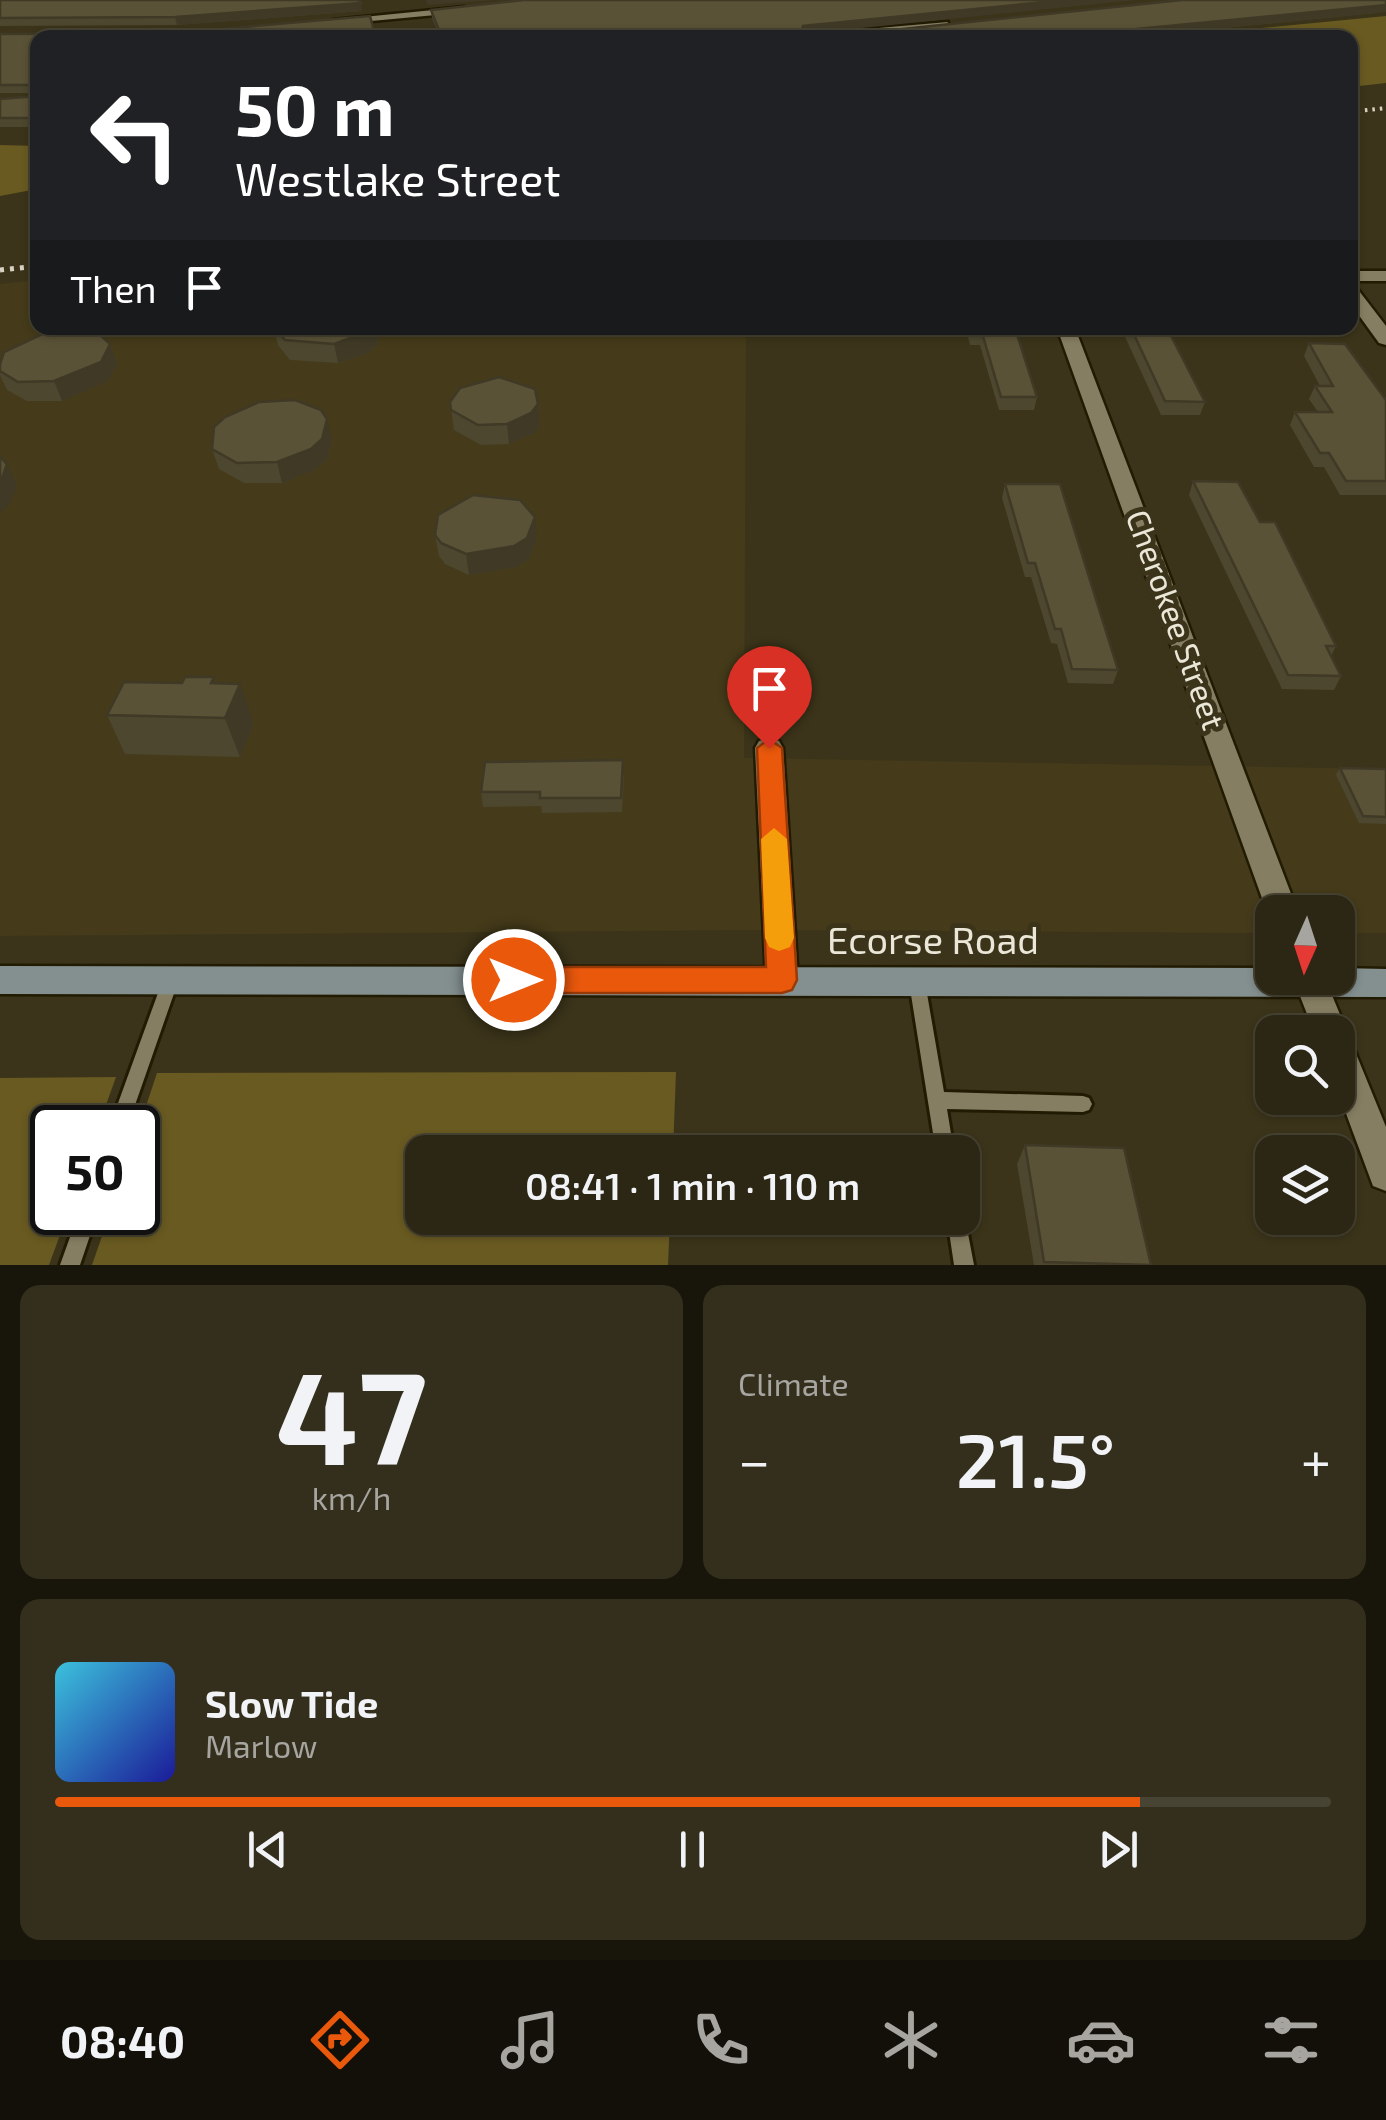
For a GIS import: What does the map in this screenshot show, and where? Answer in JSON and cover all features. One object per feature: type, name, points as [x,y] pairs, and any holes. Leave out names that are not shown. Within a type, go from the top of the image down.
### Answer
[{"type":"main road","name":"Ecorse Road","points":[[0,980],[1255,980]]},
{"type":"main road","name":"Ecorse Road","points":[[1355,982],[1386,983]]},
{"type":"street","points":[[393,0],[403,30]]},
{"type":"street","points":[[326,22],[471,10]]},
{"type":"street","points":[[895,30],[959,24]]},
{"type":"street","points":[[1358,276],[1386,276]]},
{"type":"street","points":[[1358,301],[1386,339]]},
{"type":"street","name":"Cherokee Street","points":[[1069,335],[1277,895]]},
{"type":"street","points":[[769,748],[782,980]]},
{"type":"street","points":[[1355,1092],[1386,1173]]},
{"type":"lane","points":[[126,1105],[170,980]]},
{"type":"lane","points":[[917,980],[942,1135]]},
{"type":"lane","points":[[936,1100],[1083,1104]]},
{"type":"lane","points":[[70,1265],[81,1235]]},
{"type":"lane","points":[[959,1235],[964,1265]]},
{"type":"shaded area","points":[[1386,16],[1386,83],[1358,86],[1358,30],[1242,30]]},
{"type":"shaded area","points":[[0,145],[30,146],[30,190],[0,196]]},
{"type":"shaded area","points":[[30,281],[30,335],[746,335],[744,758],[1386,769],[1386,933],[1355,933],[1355,895],[1255,895],[1255,933],[742,930],[0,936],[0,284]]},
{"type":"shaded area","points":[[676,1072],[674,1135],[405,1135],[405,1235],[669,1235],[668,1265],[92,1265],[102,1235],[160,1235],[160,1105],[146,1105],[157,1073]]},
{"type":"shaded area","points":[[116,1077],[106,1105],[30,1105],[30,1235],[60,1235],[49,1265],[0,1265],[0,1078]]},
{"type":"building","points":[[0,0],[361,3],[175,17],[0,18]]},
{"type":"building","points":[[524,0],[1065,0],[803,26],[802,30],[439,30],[431,10]]},
{"type":"building","points":[[1182,0],[1386,0],[1386,5],[1126,30],[893,30]]},
{"type":"building","points":[[370,16],[374,30],[209,30]]},
{"type":"building","points":[[0,34],[30,34],[30,85],[0,85]]},
{"type":"building","points":[[30,97],[30,118],[0,118],[0,99]]},
{"type":"building","points":[[40,335],[100,335],[110,344],[101,362],[54,381],[18,382],[0,371],[4,352]]},
{"type":"building","points":[[281,335],[359,335],[334,344],[285,340]]},
{"type":"building","points":[[983,335],[1017,335],[1037,397],[1001,397]]},
{"type":"building","points":[[1134,335],[1171,335],[1205,402],[1165,401]]},
{"type":"building","points":[[1309,343],[1345,344],[1386,400],[1386,481],[1346,481],[1329,453],[1320,453],[1295,412],[1332,412],[1315,386],[1333,386]]},
{"type":"building","points":[[499,377],[535,389],[538,404],[531,413],[507,424],[478,425],[451,410],[450,402],[460,388]]},
{"type":"building","points":[[295,400],[321,410],[327,419],[322,439],[311,449],[277,462],[237,463],[212,449],[214,427],[225,417],[259,402]]},
{"type":"building","points":[[0,457],[7,464],[0,484]]},
{"type":"building","points":[[1193,481],[1238,482],[1260,522],[1275,522],[1336,646],[1326,646],[1341,676],[1288,675]]},
{"type":"building","points":[[1005,484],[1060,484],[1118,670],[1072,669],[1035,563],[1028,563]]},
{"type":"building","points":[[473,495],[520,500],[535,517],[527,538],[514,546],[466,554],[441,543],[435,535],[438,515]]},
{"type":"building","points":[[185,677],[214,677],[211,683],[240,684],[225,718],[107,715],[124,682],[182,683]]},
{"type":"building","points":[[623,760],[621,798],[540,798],[540,792],[481,792],[485,762]]},
{"type":"building","points":[[1340,768],[1386,769],[1386,817],[1363,816]]},
{"type":"building","points":[[1025,1145],[1124,1148],[1151,1265],[1044,1262]]},
{"type":"railway","points":[[1358,111],[1386,108]]},
{"type":"railway","points":[[0,270],[30,267]]},
{"type":"slow traffic","points":[[774,839],[779,938]]},
{"type":"route","points":[[514,980],[782,980],[769,748]]}]
